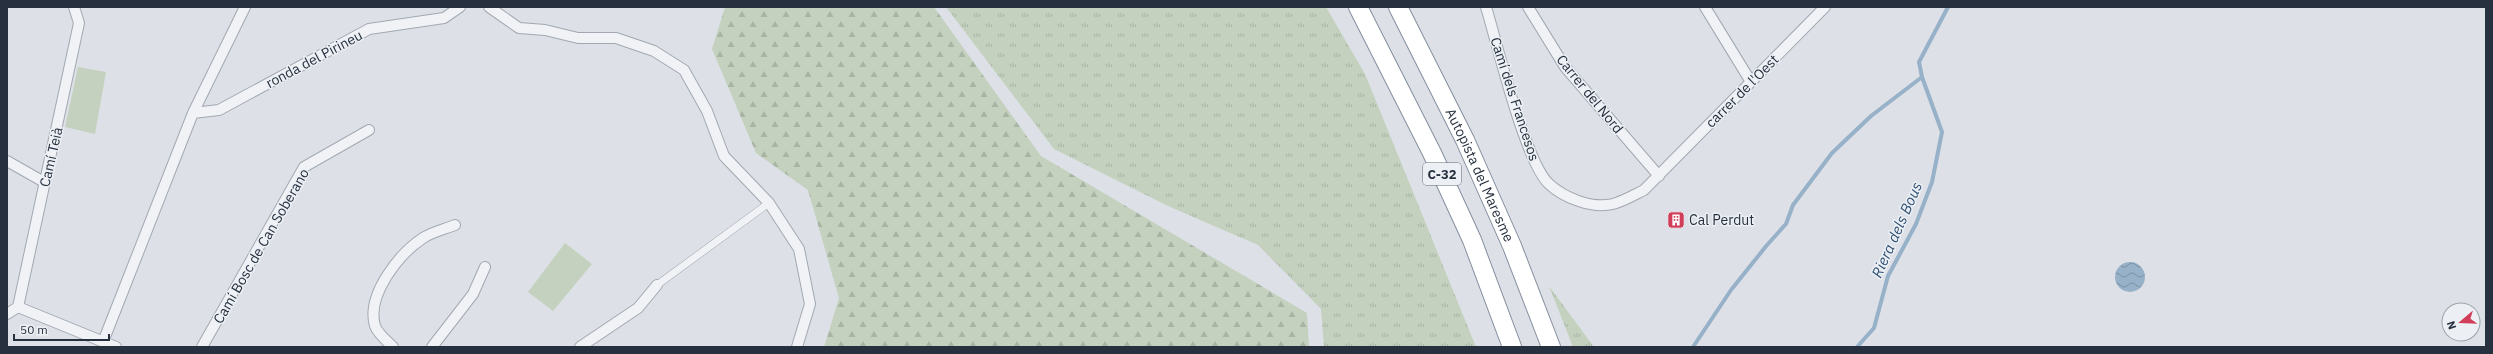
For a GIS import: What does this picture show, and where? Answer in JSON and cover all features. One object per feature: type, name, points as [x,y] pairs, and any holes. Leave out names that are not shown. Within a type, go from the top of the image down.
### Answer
[{"type":"highway","name":"C-32","points":[[1358,7],[1445,182],[1472,240],[1512,347]]},
{"type":"highway","name":"Autopista del Maresme","points":[[1398,7],[1474,161],[1512,246],[1551,347]]},
{"type":"street","name":"Camí Teià","points":[[18,307],[79,22],[74,7]]},
{"type":"street","points":[[103,342],[194,113],[245,7]]},
{"type":"street","name":"ronda del Pirineu","points":[[194,113],[219,110],[369,29],[444,18],[460,7]]},
{"type":"street","points":[[489,7],[519,28],[545,30],[578,38],[616,38],[654,51],[684,70],[707,111],[724,156],[769,203],[799,249],[810,304],[797,347]]},
{"type":"street","name":"Camí dels Francesos","points":[[1486,7],[1520,120],[1535,162],[1548,183],[1567,198],[1588,203],[1612,204],[1644,190],[1658,176]]},
{"type":"street","name":"Carrer del Nord","points":[[1528,7],[1565,67],[1658,176]]},
{"type":"street","points":[[1705,7],[1751,82]]},
{"type":"street","name":"carrer de l'Oest","points":[[1658,176],[1825,7]]},
{"type":"street","name":"Camí Bosc de Can Soberano","points":[[202,347],[304,167],[369,130]]},
{"type":"street","points":[[7,161],[44,182]]},
{"type":"street","points":[[580,347],[638,308],[657,285],[769,203]]},
{"type":"street","points":[[393,347],[380,334],[374,318],[383,282],[395,264],[419,242],[455,225]]},
{"type":"street","points":[[432,347],[473,294],[485,267]]},
{"type":"street","points":[[7,314],[18,307],[116,347]]},
{"type":"green space","points":[[725,7],[934,7],[1041,156],[1307,313],[1309,347],[824,347],[839,298],[808,190],[756,153],[712,49]]},
{"type":"green space","points":[[946,7],[1326,7],[1365,74],[1476,347],[1324,347],[1321,309],[1258,245],[1168,206],[1054,149]]},
{"type":"green space","points":[[78,67],[106,72],[95,134],[65,127]]},
{"type":"green space","points":[[565,243],[592,264],[553,311],[528,292]]},
{"type":"green space","points":[[1549,286],[1594,347],[1573,347]]},
{"type":"water","points":[[2130,262],[2141,266],[2145,277],[2141,288],[2130,292],[2119,288],[2115,277],[2119,266]]},
{"type":"waterway","name":"Riera dels Bous","points":[[1857,347],[1874,328],[1888,276],[1916,224],[1932,182],[1942,132],[1922,77],[1919,62],[1948,7]]},
{"type":"waterway","points":[[1693,347],[1731,290],[1786,224],[1793,205],[1832,153],[1871,116],[1922,77]]},
{"type":"place","name":"Cal Perdut","points":[[1676,220]]}]
